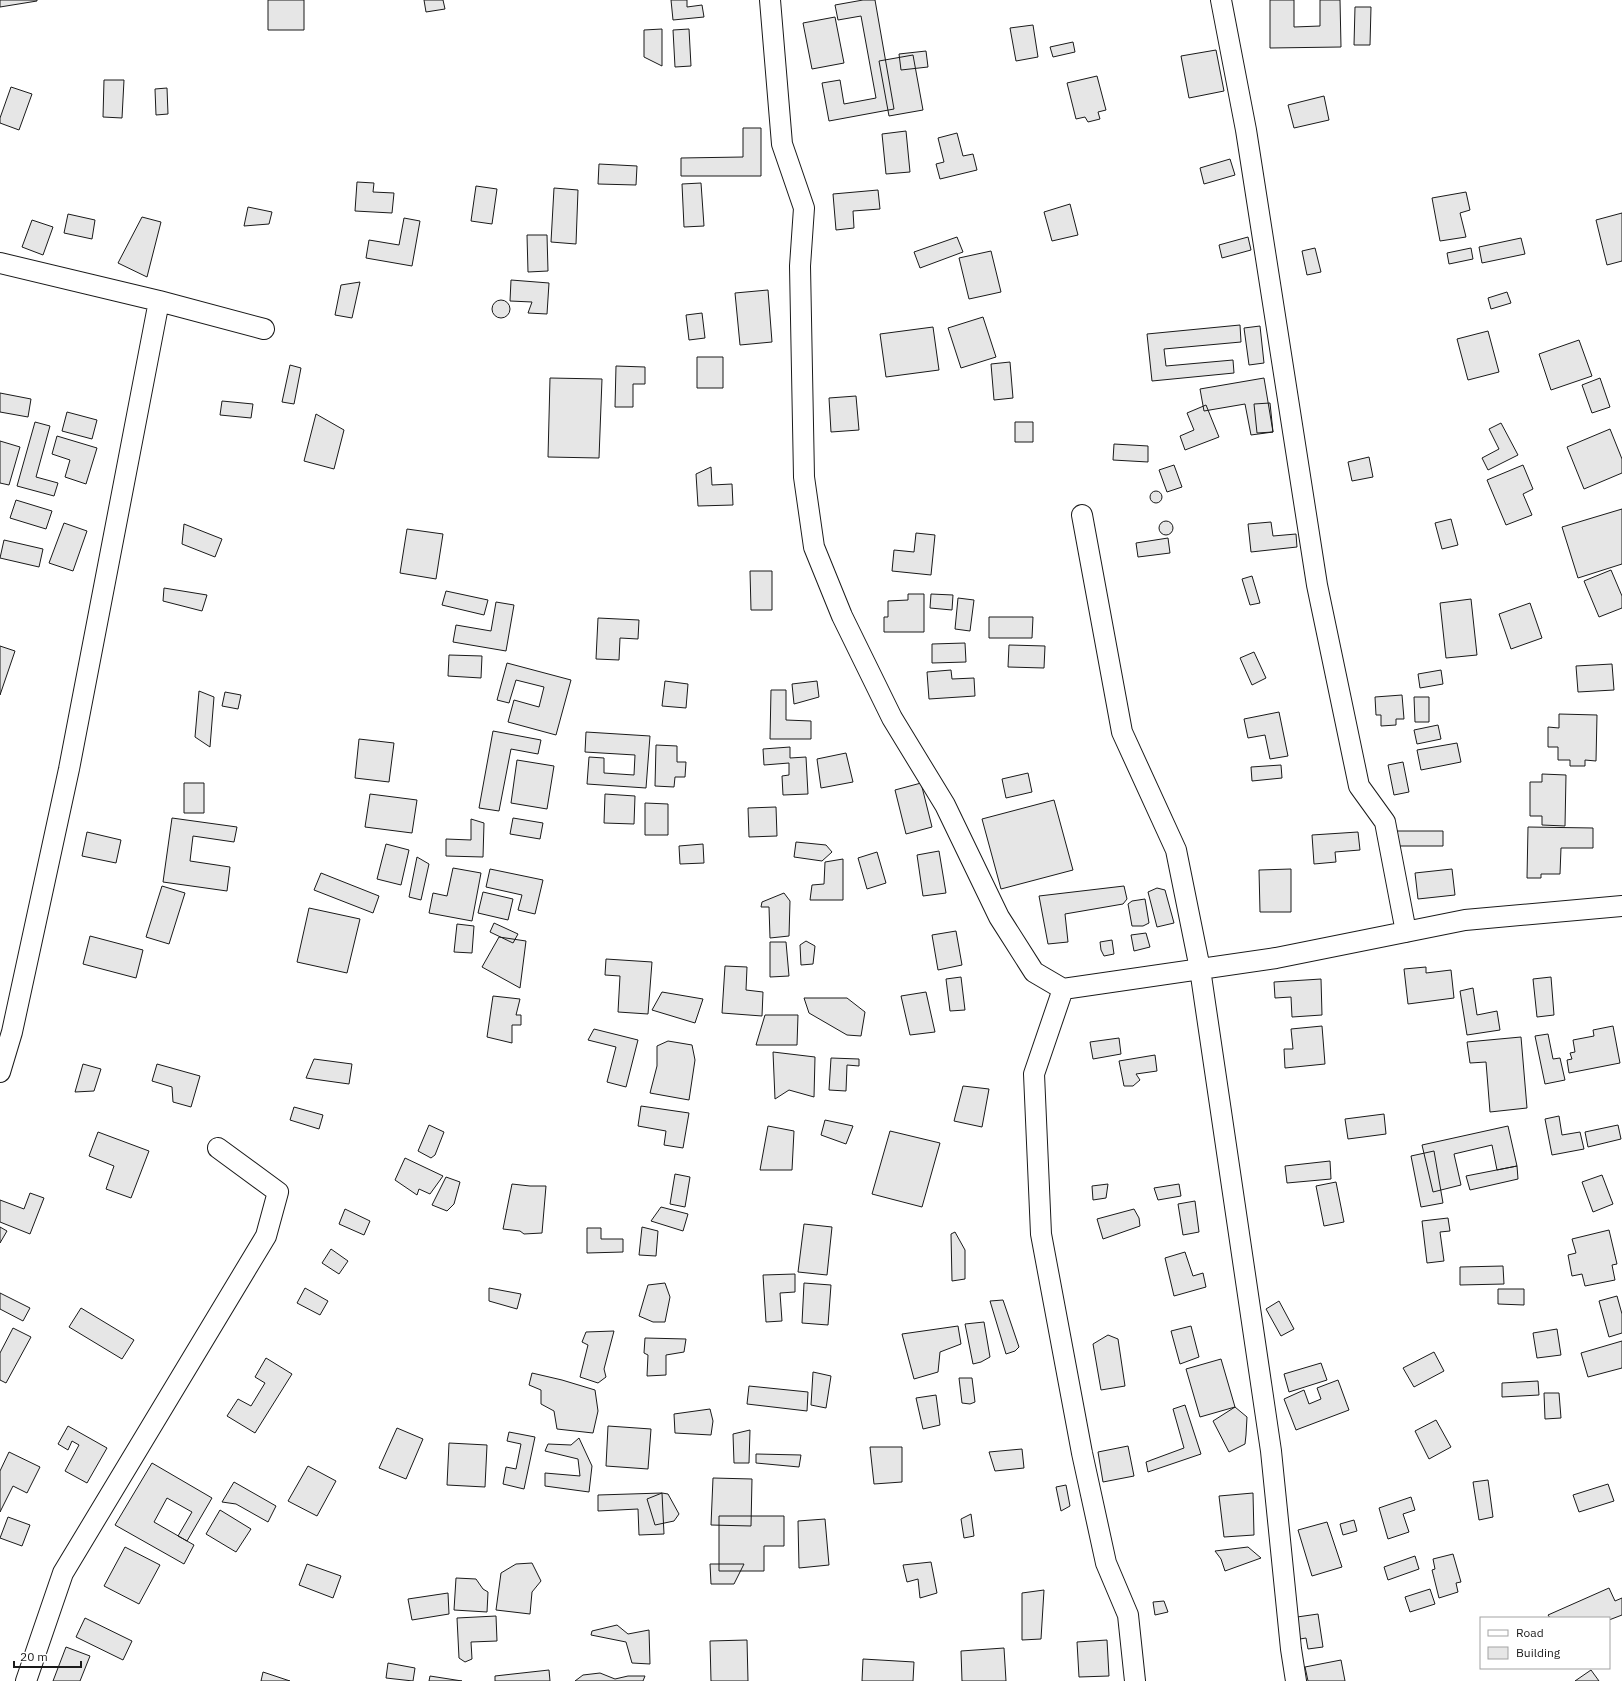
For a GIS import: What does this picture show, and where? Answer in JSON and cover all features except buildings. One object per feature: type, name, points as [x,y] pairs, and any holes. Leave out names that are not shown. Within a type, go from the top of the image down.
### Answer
[{"type":"street","points":[[770,0],[782,144],[804,208],[800,266],[804,477],[814,547],[842,616],[889,712],[945,805],[999,917],[1034,972],[1063,989],[1276,958],[1465,920],[1622,906]]},
{"type":"street","points":[[1221,0],[1246,130],[1317,585],[1359,786],[1385,822],[1406,932]]},
{"type":"street","points":[[0,263],[159,301],[264,329]]},
{"type":"street","points":[[0,1072],[12,1032],[69,769],[159,301]]},
{"type":"street","points":[[1082,515],[1122,732],[1176,850],[1200,969],[1271,1451],[1291,1649],[1296,1681]]},
{"type":"street","points":[[1063,989],[1034,1074],[1042,1234],[1082,1453],[1106,1563],[1128,1615],[1135,1681]]},
{"type":"street","points":[[26,1681],[63,1573],[266,1236],[278,1192],[218,1148]]}]
